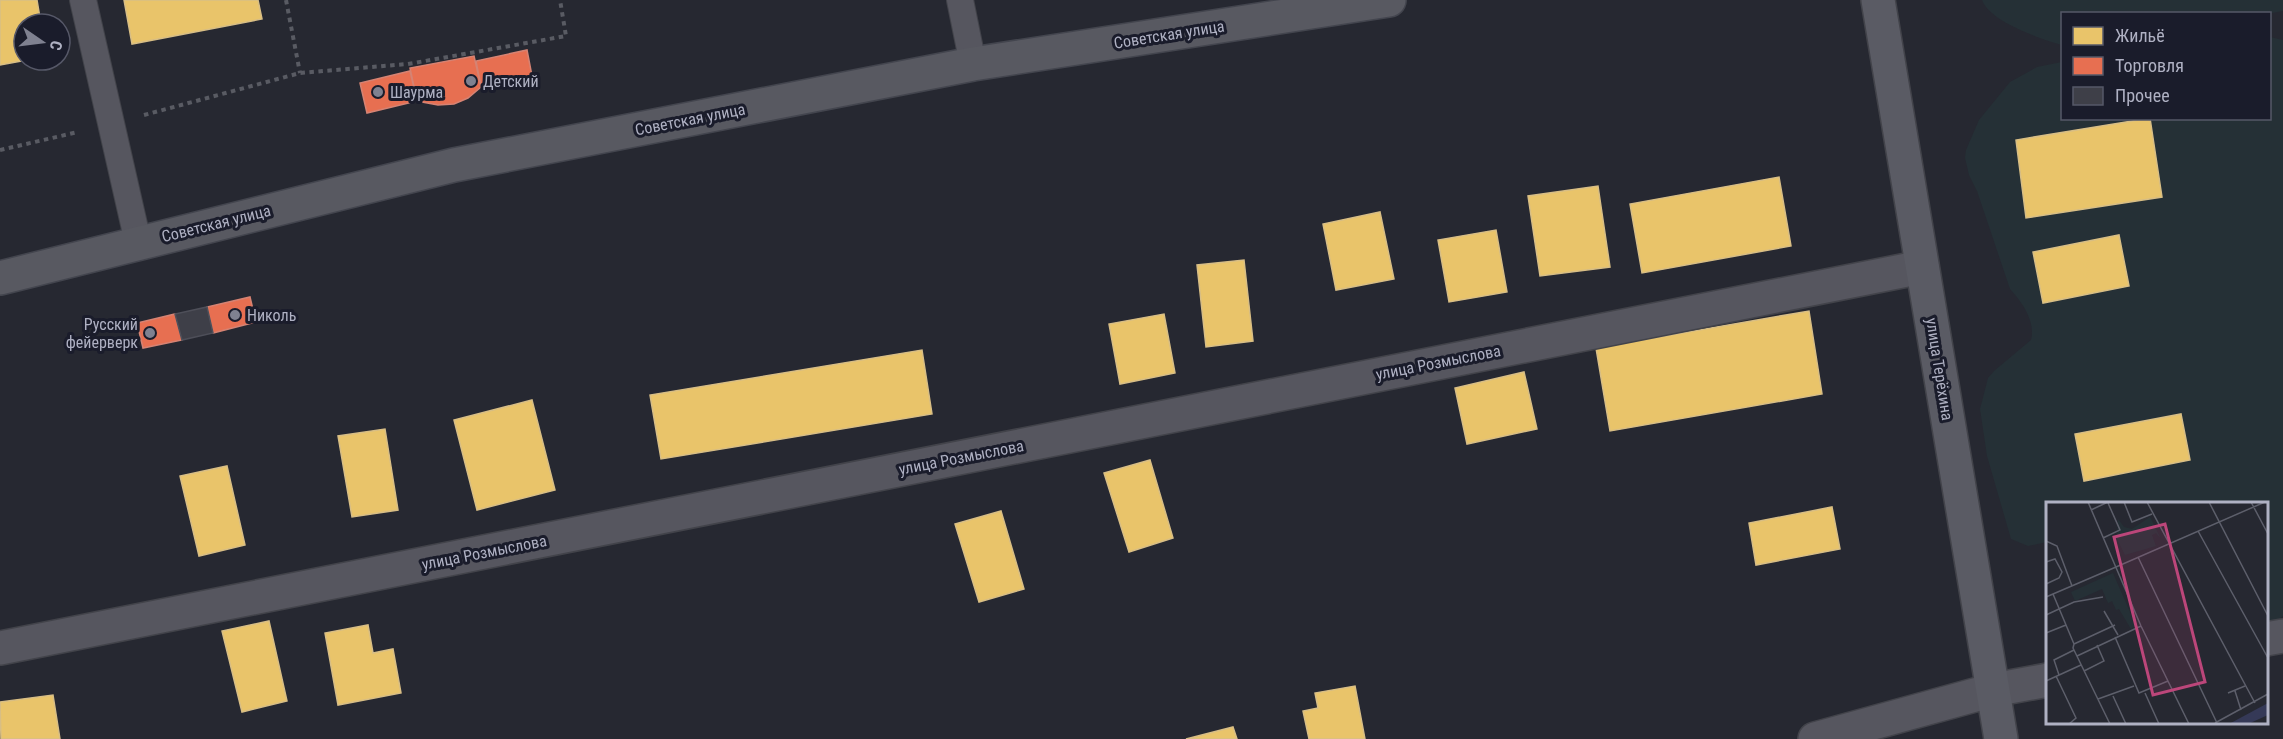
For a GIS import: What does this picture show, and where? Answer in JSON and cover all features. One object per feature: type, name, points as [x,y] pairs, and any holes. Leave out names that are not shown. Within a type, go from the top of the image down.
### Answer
[{"type":"main road","name":"Советская улица","points":[[0,278],[454,165],[973,64],[1389,0]]},
{"type":"main road","name":"улица Терёхина","points":[[1878,0],[2001,739]]},
{"type":"street","name":"улица Розмыслова","points":[[0,648],[1923,267]]},
{"type":"street","points":[[2268,639],[2283,636]]},
{"type":"street","points":[[1815,739],[1993,690],[2046,680]]},
{"type":"lane","points":[[83,0],[138,242]]},
{"type":"lane","points":[[960,0],[973,64]]},
{"type":"path","points":[[286,0],[300,73]]},
{"type":"path","points":[[0,150],[112,124],[300,73],[408,64],[566,36],[560,0]]},
{"type":"shaded area","points":[[1982,0],[2283,0],[2283,11],[2271,13],[2061,12],[2061,45],[2017,28],[1987,8]]},
{"type":"shaded area","points":[[2271,37],[2283,40],[2283,616],[2273,623],[2268,623],[2268,502],[2046,502],[2046,542],[2028,546],[2011,539],[1987,456],[1980,409],[1988,378],[2031,340],[2032,326],[2023,306],[2010,289],[1965,158],[1966,150],[1979,120],[2010,82],[2037,67],[2061,62],[2061,120],[2271,120]]},
{"type":"building: Жильё","points":[[0,0],[37,0],[39,12],[12,12],[12,63],[0,65]]},
{"type":"building: Жильё","points":[[124,0],[258,0],[262,19],[132,44]]},
{"type":"building: Жильё","points":[[2138,120],[2150,120],[2162,197],[2026,218],[2016,140]]},
{"type":"building: Жильё","points":[[1779,177],[1791,246],[1642,273],[1630,204]]},
{"type":"building: Жильё","points":[[1598,186],[1610,267],[1540,276],[1528,196]]},
{"type":"building: Жильё","points":[[1380,212],[1394,279],[1336,290],[1323,224]]},
{"type":"building: Жильё","points":[[1496,230],[1507,292],[1449,302],[1438,240]]},
{"type":"building: Жильё","points":[[2119,235],[2129,286],[2043,303],[2033,252]]},
{"type":"building: Жильё","points":[[1244,260],[1253,341],[1206,347],[1197,265]]},
{"type":"building: Жильё","points":[[1809,311],[1822,394],[1610,431],[1596,348]]},
{"type":"building: Жильё","points":[[1164,314],[1175,373],[1120,384],[1109,324]]},
{"type":"building: Жильё","points":[[922,350],[932,414],[661,459],[650,395]]},
{"type":"building: Жильё","points":[[1524,372],[1537,429],[1467,444],[1455,388]]},
{"type":"building: Жильё","points":[[532,400],[555,490],[477,510],[454,420]]},
{"type":"building: Жильё","points":[[2181,414],[2190,460],[2084,481],[2075,434]]},
{"type":"building: Жильё","points":[[385,429],[398,510],[352,517],[338,436]]},
{"type":"building: Жильё","points":[[1150,460],[1173,538],[1129,552],[1104,473]]},
{"type":"building: Жильё","points":[[227,466],[245,545],[199,556],[180,476]]},
{"type":"building: Жильё","points":[[1832,507],[1840,549],[1756,565],[1749,523]]},
{"type":"building: Жильё","points":[[1001,511],[1024,589],[979,602],[955,524]]},
{"type":"building: Жильё","points":[[269,621],[287,701],[242,712],[222,631]]},
{"type":"building: Жильё","points":[[368,625],[373,653],[393,649],[401,693],[338,705],[325,633]]},
{"type":"building: Жильё","points":[[1355,686],[1365,739],[1309,739],[1303,711],[1318,708],[1315,693]]},
{"type":"building: Жильё","points":[[53,695],[60,739],[1,739],[0,702]]},
{"type":"building: Жильё","points":[[1233,727],[1237,739],[1186,739]]},
{"type":"building: Торговля","points":[[527,50],[532,76],[481,87],[476,61]]},
{"type":"building: Торговля","points":[[474,56],[481,87],[468,98],[454,104],[438,105],[417,101],[410,68]]},
{"type":"building: Торговля","points":[[410,71],[417,101],[367,113],[360,83]]},
{"type":"building: Торговля","points":[[250,297],[256,322],[213,333],[207,307]]},
{"type":"building: Торговля","points":[[175,314],[182,340],[143,348],[137,323]]},
{"type":"building: Прочее","points":[[207,307],[213,333],[182,340],[175,314]]},
{"type":"place","name":"Детский","points":[[471,81]]},
{"type":"place","name":"Шаурма","points":[[378,92]]},
{"type":"place","name":"Николь","points":[[235,315]]},
{"type":"place","name":"Русский фейерверк","points":[[150,333]]}]
